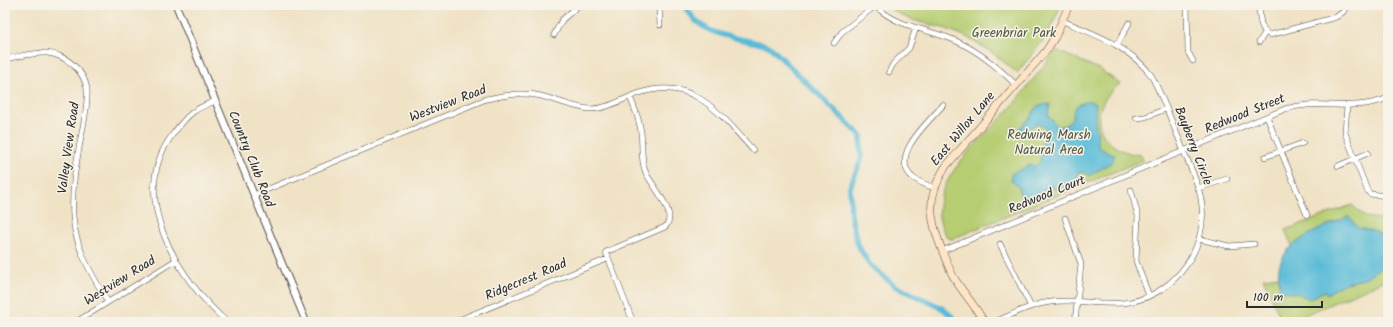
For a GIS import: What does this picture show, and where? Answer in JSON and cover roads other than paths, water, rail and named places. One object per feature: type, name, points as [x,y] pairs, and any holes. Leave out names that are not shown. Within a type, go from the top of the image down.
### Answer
[{"type":"main road","name":"East Willox Lane","points":[[984,322],[955,280],[942,251],[931,220],[931,204],[934,188],[946,166],[1046,51],[1070,5]]},
{"type":"street","name":"Country Club Road","points":[[176,5],[306,322]]},
{"type":"street","points":[[554,35],[562,20],[579,5]]},
{"type":"street","points":[[659,5],[660,24]]},
{"type":"street","points":[[834,43],[842,32],[874,5],[893,20],[945,37],[974,50],[992,62],[1016,85]]},
{"type":"street","points":[[1187,5],[1188,52],[1193,61]]},
{"type":"street","points":[[1259,5],[1262,27],[1265,33],[1270,35],[1336,17],[1343,12],[1346,6]]},
{"type":"street","name":"Bayberry Circle","points":[[995,322],[1031,307],[1051,302],[1078,301],[1118,303],[1149,296],[1162,289],[1181,273],[1193,255],[1199,239],[1202,209],[1198,188],[1156,85],[1144,67],[1131,54],[1117,45],[1063,21]]},
{"type":"street","points":[[1117,45],[1129,23]]},
{"type":"street","points":[[889,72],[893,64],[909,48],[916,28]]},
{"type":"street","points":[[1259,42],[1265,33]]},
{"type":"street","name":"Valley View Road","points":[[5,59],[39,54],[55,55],[64,58],[76,67],[82,75],[87,89],[86,109],[73,190],[73,217],[77,242],[85,262],[108,302]]},
{"type":"street","name":"Westview Road","points":[[254,195],[486,99],[512,94],[533,95],[579,108],[593,109],[602,108],[650,90],[661,88],[682,91],[699,97],[717,111],[753,150]]},
{"type":"street","points":[[630,97],[639,120],[642,134],[642,161],[645,171],[662,198],[670,217],[670,221],[665,227],[606,252],[607,259],[633,322]]},
{"type":"street","name":"Redwood Street","points":[[1160,161],[1267,117],[1302,105],[1364,105],[1388,98]]},
{"type":"street","points":[[215,101],[194,112],[184,120],[168,141],[156,172],[154,201],[157,215],[176,260],[192,286],[214,311],[227,322]]},
{"type":"street","points":[[934,188],[918,181],[910,174],[905,166],[905,156],[909,145],[943,105]]},
{"type":"street","points":[[1347,106],[1344,133],[1367,190],[1370,194],[1388,196]]},
{"type":"street","points":[[1136,118],[1145,117],[1166,109]]},
{"type":"street","points":[[1267,117],[1307,215]]},
{"type":"street","points":[[1264,157],[1303,143]]},
{"type":"street","points":[[1338,166],[1368,153]]},
{"type":"street","name":"Redwood Court","points":[[942,251],[1160,161]]},
{"type":"street","points":[[1198,188],[1227,179]]},
{"type":"street","points":[[1131,190],[1138,216],[1136,261],[1149,296]]},
{"type":"street","points":[[1065,218],[1078,250],[1081,264],[1075,322]]},
{"type":"street","points":[[1199,239],[1229,246],[1254,244]]},
{"type":"street","points":[[1000,244],[1031,307]]},
{"type":"street","name":"Ridgecrest Road","points":[[454,322],[607,259]]},
{"type":"street","name":"Westview Road","points":[[76,322],[176,260]]},
{"type":"water","points":[[1089,101],[1096,103],[1095,118],[1099,148],[1115,155],[1112,162],[1089,176],[1085,173],[1078,172],[1076,181],[1057,190],[1050,186],[1025,200],[1020,195],[1018,187],[1010,179],[1012,173],[1026,166],[1036,166],[1040,162],[1043,142],[1048,138],[1045,127],[1036,124],[1019,137],[1021,126],[1029,119],[1038,105],[1050,104],[1048,116],[1059,127],[1067,124],[1073,117],[1075,107]]},
{"type":"water","points":[[1349,216],[1358,228],[1374,231],[1388,239],[1388,261],[1367,278],[1343,284],[1327,294],[1325,291],[1309,299],[1299,294],[1280,291],[1279,267],[1284,255],[1291,247],[1309,234]]},
{"type":"waterway","points":[[685,5],[692,16],[700,24],[710,30],[733,38],[769,46],[861,136],[861,160],[850,187],[851,216],[857,243],[869,264],[895,286],[942,308],[959,322]]},
{"type":"park label","name":"Greenbriar Park","points":[[1014,33]]},
{"type":"park label","name":"Redwing Marsh Natural Area","points":[[1049,142]]}]
